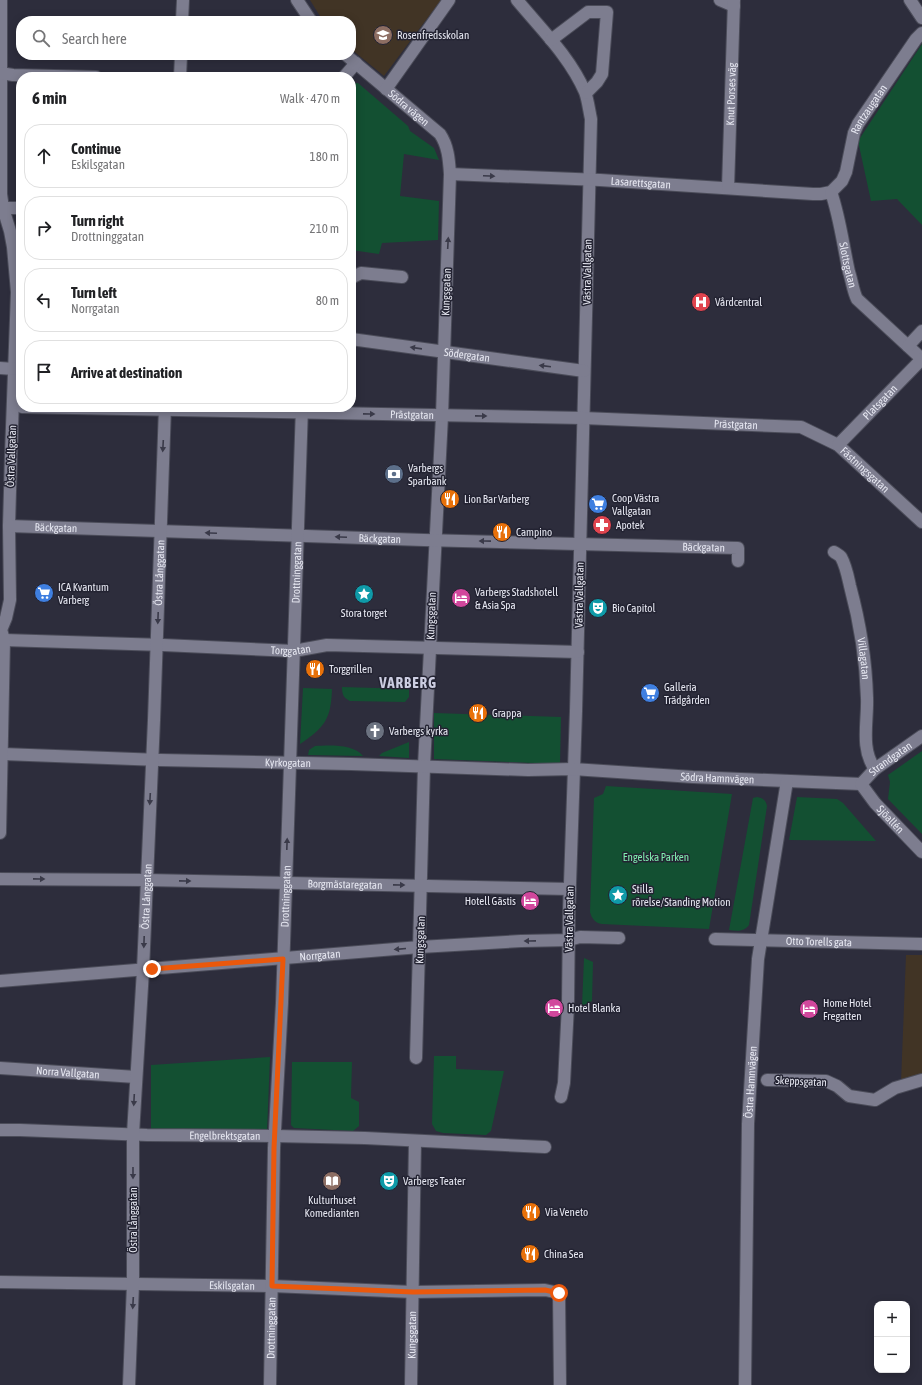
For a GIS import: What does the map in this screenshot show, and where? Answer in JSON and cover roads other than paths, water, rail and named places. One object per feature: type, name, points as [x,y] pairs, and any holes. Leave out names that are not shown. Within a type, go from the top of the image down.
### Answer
[{"type":"street","name":"Östra Vallgatan","points":[[1,0],[1,194],[2,208],[13,247],[16,270]]},
{"type":"street","points":[[182,16],[183,0]]},
{"type":"street","points":[[297,0],[308,16]]},
{"type":"street","points":[[386,89],[449,0]]},
{"type":"street","points":[[517,0],[569,63],[586,93],[597,82],[602,74],[607,12],[588,12],[551,40]]},
{"type":"street","points":[[720,0],[734,3]]},
{"type":"street","points":[[910,0],[922,18]]},
{"type":"street","name":"Knut Porses väg","points":[[728,188],[734,3]]},
{"type":"street","name":"Rantzaugatan","points":[[831,192],[839,186],[846,172],[851,144],[858,124],[916,39],[922,33]]},
{"type":"street","points":[[180,72],[181,60]]},
{"type":"street","name":"Södra vägen","points":[[352,60],[440,134],[446,143],[450,174]]},
{"type":"street","points":[[348,72],[356,63]]},
{"type":"street","points":[[1,73],[16,75]]},
{"type":"street","name":"Västra Vallgatan","points":[[561,1097],[564,1083],[567,1040],[573,769],[578,652],[587,297],[590,119],[586,93]]},
{"type":"street","name":"Lasarettsgatan","points":[[450,174],[589,180],[728,188],[770,192],[822,194],[831,192]]},
{"type":"street","name":"Kungsgatan","points":[[416,1058],[422,886],[424,766],[442,416],[450,174]]},
{"type":"street","name":"Slottsgatan","points":[[831,192],[838,212],[846,257],[855,294],[861,304],[922,359]]},
{"type":"street","points":[[2,208],[16,208]]},
{"type":"street","points":[[356,276],[361,273],[402,277]]},
{"type":"street","points":[[908,346],[922,331]]},
{"type":"street","name":"Östra Vallgatan","points":[[16,339],[14,369],[16,384]]},
{"type":"street","name":"Södergatan","points":[[356,340],[584,371]]},
{"type":"street","name":"Platsgatan","points":[[838,445],[922,359]]},
{"type":"street","points":[[0,368],[14,369]]},
{"type":"street","name":"Östra Vallgatan","points":[[0,833],[3,754],[2,633],[10,600],[9,526],[19,412]]},
{"type":"street","name":"Östra Långgatan","points":[[129,1385],[134,1284],[133,1134],[143,970],[157,645],[165,412]]},
{"type":"street","name":"Drottninggatan","points":[[270,1385],[275,1136],[286,883],[302,412]]},
{"type":"street","name":"Prästgatan","points":[[349,412],[442,416],[583,418],[801,428]]},
{"type":"street","name":"Fästningsgatan","points":[[801,428],[838,445],[922,522]]},
{"type":"street","name":"Bäckgatan","points":[[9,526],[654,547],[738,548],[738,561]]},
{"type":"street","name":"Villagatan","points":[[834,552],[840,556],[846,568],[860,628],[866,671],[866,745],[868,759],[875,769]]},
{"type":"street","name":"Torggatan","points":[[2,633],[157,645],[294,651],[327,645],[578,652]]},
{"type":"street","name":"Strandgatan","points":[[861,784],[875,769],[922,736]]},
{"type":"street","name":"Kyrkogatan","points":[[3,754],[152,760],[424,766],[528,770],[573,769]]},
{"type":"street","name":"Södra Hamnvägen","points":[[573,769],[693,777],[861,784]]},
{"type":"street","name":"Östra Hamnvägen","points":[[744,1385],[748,1124],[761,940],[786,781]]},
{"type":"street","name":"Sjöallén","points":[[861,784],[875,803],[922,852]]},
{"type":"street","name":"Borgmästaregatan","points":[[0,879],[146,880],[570,890]]},
{"type":"street","points":[[569,940],[580,938],[619,938]]},
{"type":"street","name":"Otto Torells gata","points":[[715,939],[922,944]]},
{"type":"street","name":"Norrgatan","points":[[0,981],[420,947],[521,941],[569,940]]},
{"type":"street","name":"Norra Vallgatan","points":[[0,1068],[136,1077]]},
{"type":"street","name":"Skeppsgatan","points":[[767,1080],[826,1081],[837,1086],[849,1096],[875,1100],[895,1088],[922,1080]]},
{"type":"street","name":"Engelbrektsgatan","points":[[0,1130],[275,1136],[545,1147]]},
{"type":"street","name":"Kungsgatan","points":[[411,1385],[415,1141]]},
{"type":"street","name":"Eskilsgatan","points":[[0,1282],[272,1286],[413,1292],[545,1290],[559,1293],[560,1385]]},
{"type":"place","name":"Rosenfredsskolan","points":[[383,35]]},
{"type":"place","name":"Vårdcentral","points":[[701,302]]},
{"type":"place","name":"Varbergs Sparbank","points":[[394,474]]},
{"type":"place","name":"Lion Bar Varberg","points":[[450,499]]},
{"type":"place","name":"Coop Västra Vallgatan","points":[[598,504]]},
{"type":"place","name":"Apotek","points":[[602,525]]},
{"type":"place","name":"Campino","points":[[502,532]]},
{"type":"place","name":"ICA Kvantum Varberg","points":[[44,593]]},
{"type":"place","name":"Stora torget","points":[[364,594]]},
{"type":"place","name":"Varbergs Stadshotell & Asia Spa","points":[[461,598]]},
{"type":"place","name":"Bio Capitol","points":[[598,608]]},
{"type":"place","name":"Torggrillen","points":[[315,669]]},
{"type":"place","name":"Galleria Trädgården","points":[[650,693]]},
{"type":"place","name":"Grappa","points":[[478,713]]},
{"type":"place","name":"Varbergs kyrka","points":[[375,731]]},
{"type":"place","name":"Stilla rörelse/Standing Motion","points":[[618,895]]},
{"type":"place","name":"Hotell Gästis","points":[[530,901]]},
{"type":"place","name":"Hotel Blanka","points":[[554,1008]]},
{"type":"place","name":"Home Hotel Fregatten","points":[[809,1009]]},
{"type":"place","name":"Kulturhuset Komedianten","points":[[332,1181]]},
{"type":"place","name":"Varbergs Teater","points":[[389,1181]]},
{"type":"place","name":"Via Veneto","points":[[531,1212]]},
{"type":"place","name":"China Sea","points":[[530,1254]]},
{"type":"district","name":"VARBERG","points":[[408,682]]},
{"type":"park label","name":"Engelska Parken","points":[[656,857]]}]
